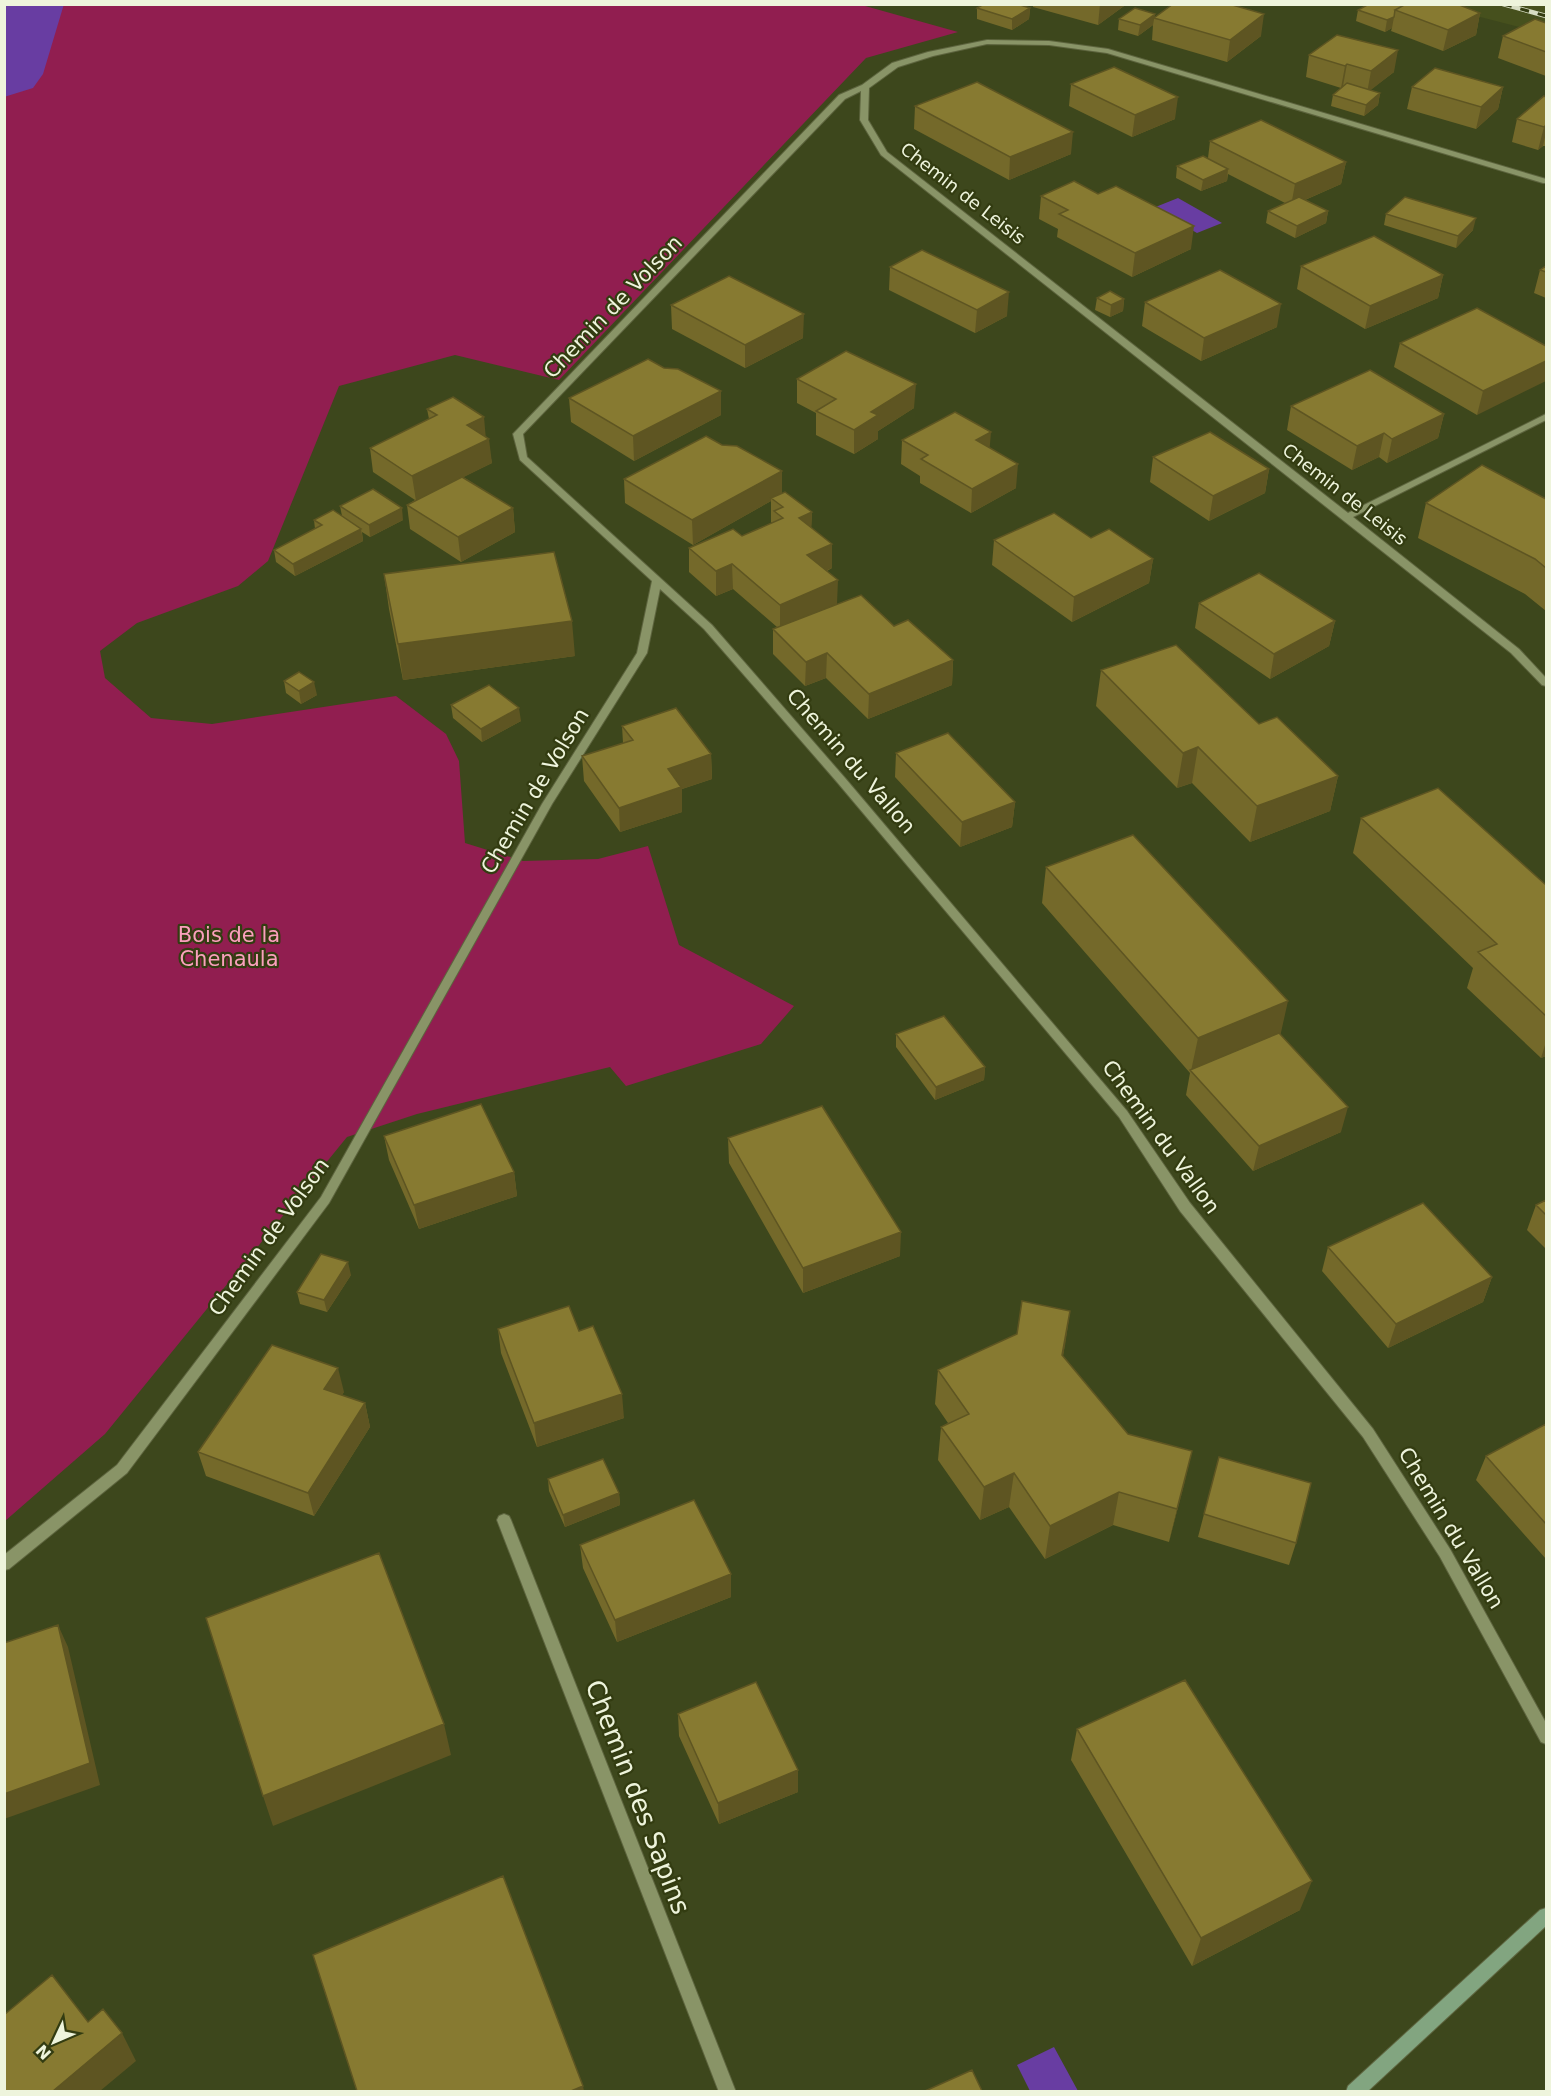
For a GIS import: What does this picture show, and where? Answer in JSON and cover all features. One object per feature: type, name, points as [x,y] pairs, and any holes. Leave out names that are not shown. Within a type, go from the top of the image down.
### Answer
[{"type":"street","points":[[865,87],[895,65],[931,54],[987,42],[1049,43],[1096,49],[1546,181]]},
{"type":"street","name":"Chemin de Volson","points":[[4,1564],[122,1468],[325,1200],[547,804],[642,653],[657,580],[523,459],[518,434],[842,97],[865,87]]},
{"type":"street","name":"Chemin de Leisis","points":[[865,87],[864,120],[884,153],[1515,651],[1546,683]]},
{"type":"street","points":[[1347,517],[1546,417]]},
{"type":"street","name":"Chemin du Vallon","points":[[657,580],[708,627],[1123,1114],[1185,1207],[1368,1432],[1445,1553],[1546,1737]]},
{"type":"street","name":"Chemin des Sapins","points":[[504,1520],[728,2091]]},
{"type":"street","points":[[1354,2091],[1546,1916]]},
{"type":"shaded area","points":[[1434,5],[1546,5],[1546,34],[1523,28]]},
{"type":"shaded area","points":[[1178,198],[1222,223],[1197,233],[1153,208]]},
{"type":"shaded area","points":[[1054,2047],[1078,2091],[1030,2091],[1017,2065]]},
{"type":"green space","name":"Bois de la Chenaula","points":[[858,4],[958,32],[866,58],[559,380],[455,355],[339,386],[268,561],[238,586],[137,623],[100,651],[105,678],[151,718],[212,724],[396,696],[446,734],[459,761],[465,843],[523,861],[598,859],[648,846],[679,945],[794,1006],[761,1044],[626,1086],[610,1067],[417,1114],[347,1137],[105,1434],[5,1521],[5,5]]},
{"type":"building","points":[[984,4],[1017,4],[1030,8],[1012,19],[977,8]]},
{"type":"building","points":[[1173,4],[1229,4],[1264,14],[1230,40],[1154,18]]},
{"type":"building","points":[[1369,4],[1406,4],[1395,10],[1394,17],[1387,20],[1358,10]]},
{"type":"building","points":[[1406,4],[1457,4],[1480,13],[1448,30],[1395,10]]},
{"type":"building","points":[[1135,8],[1155,14],[1140,25],[1119,19]]},
{"type":"building","points":[[1535,19],[1546,23],[1546,52],[1503,36]]},
{"type":"building","points":[[1337,35],[1398,50],[1371,71],[1309,55]]},
{"type":"building","points":[[1114,67],[1178,97],[1135,115],[1071,84]]},
{"type":"building","points":[[1435,68],[1503,87],[1481,107],[1412,87]]},
{"type":"building","points":[[977,82],[1073,132],[1010,157],[915,106]]},
{"type":"building","points":[[1347,83],[1380,93],[1366,105],[1333,95]]},
{"type":"building","points":[[1544,96],[1546,97],[1546,125],[1544,127],[1517,119]]},
{"type":"building","points":[[1261,120],[1346,162],[1295,184],[1210,141]]},
{"type":"building","points":[[1203,156],[1228,169],[1203,180],[1177,166]]},
{"type":"building","points":[[1074,181],[1098,194],[1116,186],[1194,226],[1135,253],[1059,214],[1068,210],[1041,196]]},
{"type":"building","points":[[1299,197],[1328,211],[1297,226],[1268,211]]},
{"type":"building","points":[[1405,197],[1476,218],[1458,236],[1386,214]]},
{"type":"building","points":[[1374,236],[1443,275],[1370,306],[1301,266]]},
{"type":"building","points":[[922,250],[1009,292],[977,310],[890,267]]},
{"type":"building","points":[[1220,270],[1281,304],[1204,338],[1145,302]]},
{"type":"building","points":[[729,276],[804,314],[745,345],[671,305]]},
{"type":"building","points":[[1110,291],[1124,299],[1111,305],[1097,298]]},
{"type":"building","points":[[1477,308],[1546,346],[1546,361],[1483,391],[1400,343]]},
{"type":"building","points":[[846,351],[916,384],[871,412],[878,415],[854,430],[816,411],[836,399],[797,379]]},
{"type":"building","points":[[648,359],[664,368],[678,369],[721,391],[633,436],[569,398]]},
{"type":"building","points":[[1370,370],[1444,414],[1392,439],[1384,433],[1357,446],[1291,406]]},
{"type":"building","points":[[453,397],[484,417],[467,425],[489,439],[412,476],[370,448],[437,415],[427,409]]},
{"type":"building","points":[[955,412],[991,432],[976,440],[1018,464],[972,489],[921,459],[928,455],[902,440]]},
{"type":"building","points":[[1210,432],[1269,469],[1213,496],[1153,457]]},
{"type":"building","points":[[706,436],[722,445],[737,446],[782,471],[692,520],[624,479]]},
{"type":"building","points":[[1482,465],[1546,499],[1546,568],[1535,559],[1426,503]]},
{"type":"building","points":[[462,477],[513,508],[458,537],[407,505]]},
{"type":"building","points":[[373,489],[402,508],[369,525],[340,506]]},
{"type":"building","points":[[785,492],[812,512],[799,518],[832,544],[807,555],[838,580],[780,605],[732,564],[716,571],[689,548],[733,529],[742,536],[783,518],[774,511],[783,507],[771,498]]},
{"type":"building","points":[[333,510],[361,529],[293,564],[274,550],[322,525],[314,520]]},
{"type":"building","points":[[1054,513],[1091,538],[1109,529],[1153,559],[1074,597],[994,540]]},
{"type":"building","points":[[554,552],[572,621],[398,644],[384,574]]},
{"type":"building","points":[[1259,573],[1335,621],[1274,654],[1199,603]]},
{"type":"building","points":[[861,595],[894,626],[908,620],[953,660],[869,694],[827,653],[806,662],[773,629]]},
{"type":"building","points":[[1176,645],[1259,724],[1277,717],[1338,776],[1257,806],[1198,747],[1183,753],[1101,670]]},
{"type":"building","points":[[299,672],[314,682],[299,691],[284,681]]},
{"type":"building","points":[[489,685],[519,708],[481,729],[451,705]]},
{"type":"building","points":[[676,708],[711,754],[668,769],[681,787],[619,808],[582,756],[633,740],[622,726]]},
{"type":"building","points":[[948,733],[1015,802],[962,822],[896,753]]},
{"type":"building","points":[[1438,788],[1546,885],[1546,1016],[1478,952],[1497,944],[1361,818]]},
{"type":"building","points":[[1133,835],[1288,1001],[1198,1038],[1046,867]]},
{"type":"building","points":[[944,1016],[985,1067],[936,1087],[896,1034]]},
{"type":"building","points":[[1279,1033],[1348,1107],[1259,1146],[1190,1070]]},
{"type":"building","points":[[481,1104],[514,1172],[414,1205],[384,1136]]},
{"type":"building","points":[[822,1106],[901,1232],[803,1268],[728,1138]]},
{"type":"building","points":[[1546,1200],[1546,1215],[1536,1205]]},
{"type":"building","points":[[1423,1203],[1492,1277],[1396,1324],[1328,1247]]},
{"type":"building","points":[[321,1254],[348,1262],[324,1300],[297,1292]]},
{"type":"building","points":[[1022,1301],[1070,1311],[1062,1355],[1128,1434],[1192,1451],[1177,1509],[1119,1492],[1050,1526],[1014,1473],[984,1487],[941,1427],[969,1414],[938,1370],[1017,1334]]},
{"type":"building","points":[[569,1306],[579,1331],[593,1326],[622,1394],[534,1423],[498,1329]]},
{"type":"building","points":[[272,1345],[338,1368],[324,1389],[365,1403],[308,1493],[198,1452]]},
{"type":"building","points":[[1546,1424],[1546,1524],[1486,1456]]},
{"type":"building","points":[[1219,1457],[1311,1483],[1296,1543],[1204,1514]]},
{"type":"building","points":[[603,1459],[619,1493],[563,1515],[548,1479]]},
{"type":"building","points":[[694,1500],[731,1574],[615,1620],[580,1545]]},
{"type":"building","points":[[379,1553],[444,1724],[263,1796],[206,1618]]},
{"type":"building","points":[[58,1625],[90,1763],[4,1794],[4,1643]]},
{"type":"building","points":[[1185,1680],[1312,1881],[1201,1938],[1077,1729]]},
{"type":"building","points":[[756,1682],[798,1770],[718,1803],[678,1714]]},
{"type":"building","points":[[503,1876],[583,2086],[571,2091],[357,2091],[313,1955]]},
{"type":"building","points":[[52,1975],[88,2022],[103,2009],[122,2033],[53,2091],[4,2091],[4,2015]]},
{"type":"building","points":[[972,2070],[982,2091],[925,2091]]},
{"type":"waterway","points":[[4,77],[10,74],[30,7],[33,4]]},
{"type":"railway","points":[[1503,4],[1546,16]]}]
